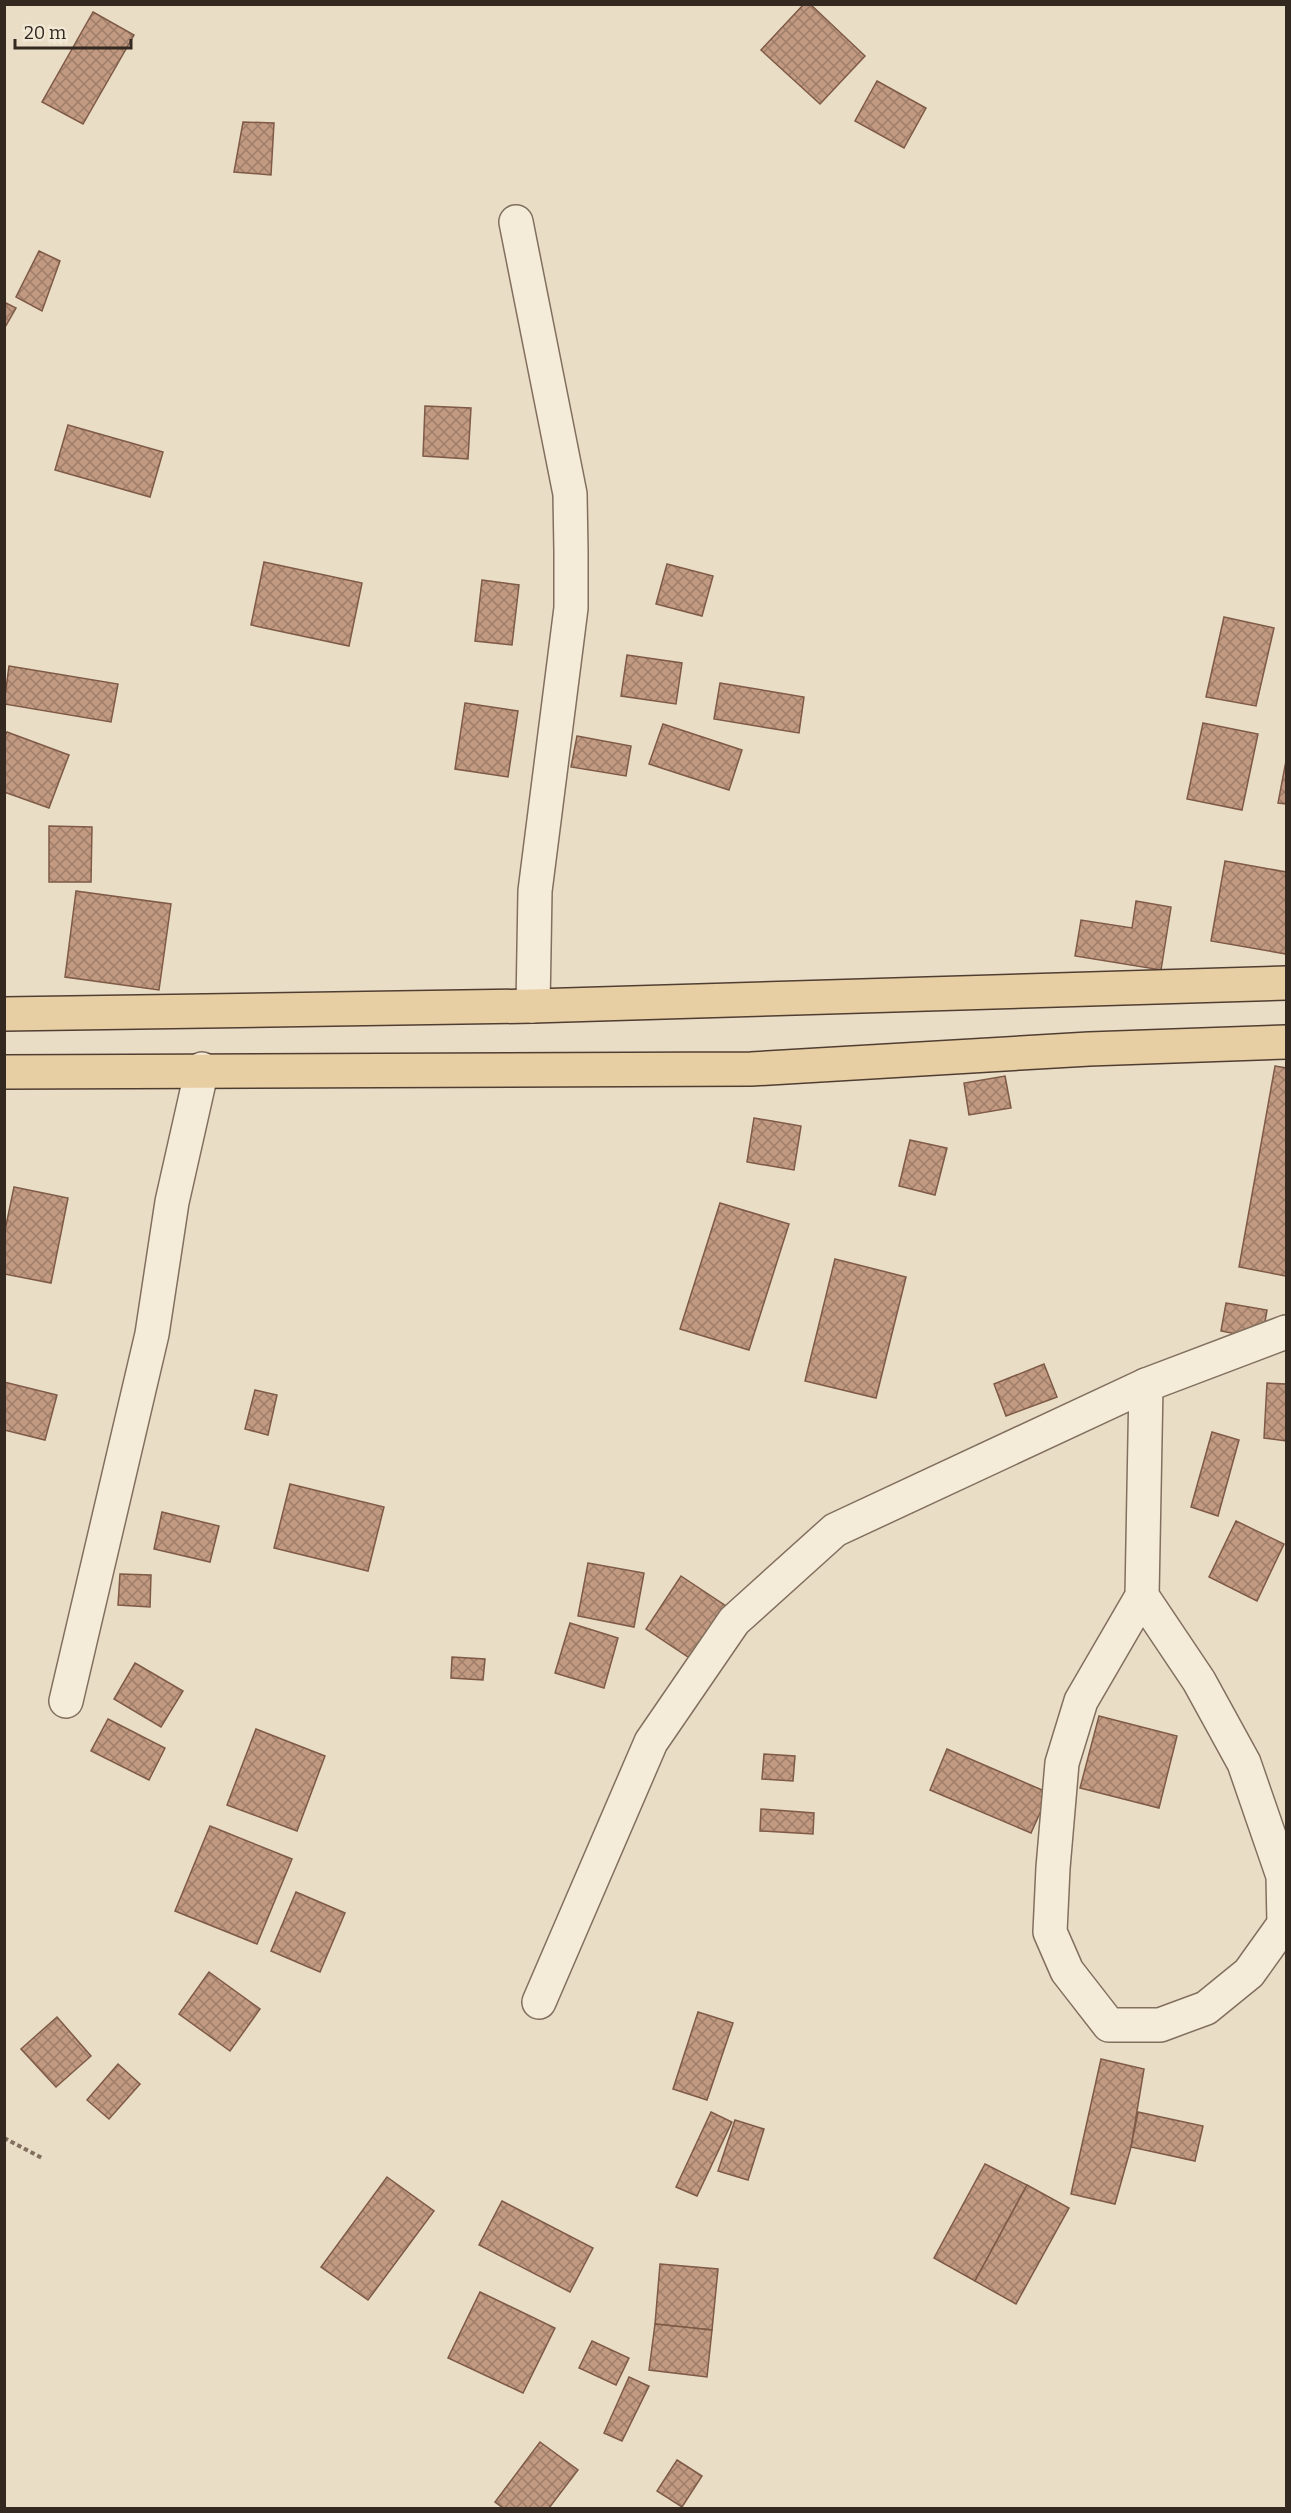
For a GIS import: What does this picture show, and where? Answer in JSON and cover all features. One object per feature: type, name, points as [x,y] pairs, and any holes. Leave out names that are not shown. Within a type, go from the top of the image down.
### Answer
[{"type":"main road","points":[[4,1014],[533,1006],[1287,983]]},
{"type":"main road","points":[[4,1072],[751,1069],[1089,1049],[1287,1042]]},
{"type":"street","points":[[516,222],[570,494],[571,540],[571,608],[535,891],[533,1006]]},
{"type":"street","points":[[66,1701],[152,1334],[172,1202],[202,1070]]},
{"type":"street","points":[[539,2002],[651,1742],[734,1621],[835,1530],[1146,1385],[1287,1332]]},
{"type":"street","points":[[1142,1596],[1199,1681],[1244,1763],[1283,1876],[1285,1927],[1249,1972],[1206,2008],[1160,2025],[1109,2025],[1067,1971],[1050,1932],[1053,1868],[1062,1763],[1081,1701],[1142,1596],[1146,1385]]},
{"type":"path","points":[[4,2138],[42,2158]]},
{"type":"building","points":[[804,4],[810,4],[865,56],[820,104],[761,50]]},
{"type":"building","points":[[93,12],[134,35],[83,124],[42,102]]},
{"type":"building","points":[[877,81],[926,108],[904,148],[855,121]]},
{"type":"building","points":[[243,122],[274,123],[271,175],[234,172]]},
{"type":"building","points":[[39,251],[60,261],[42,311],[16,297]]},
{"type":"building","points":[[4,302],[16,308],[4,329]]},
{"type":"building","points":[[425,406],[471,408],[468,459],[423,456]]},
{"type":"building","points":[[68,425],[163,452],[150,497],[55,470]]},
{"type":"building","points":[[264,562],[362,583],[349,646],[251,625]]},
{"type":"building","points":[[667,564],[713,576],[702,616],[656,604]]},
{"type":"building","points":[[482,580],[519,585],[512,645],[475,641]]},
{"type":"building","points":[[1224,617],[1274,628],[1256,706],[1206,697]]},
{"type":"building","points":[[627,655],[682,663],[676,704],[621,696]]},
{"type":"building","points":[[9,666],[118,684],[111,722],[4,704]]},
{"type":"building","points":[[720,683],[804,697],[799,733],[714,719]]},
{"type":"building","points":[[465,703],[518,711],[508,777],[455,769]]},
{"type":"building","points":[[1203,723],[1258,734],[1242,810],[1187,799]]},
{"type":"building","points":[[663,724],[742,750],[729,790],[649,764]]},
{"type":"building","points":[[7,732],[69,755],[49,808],[4,792],[4,738]]},
{"type":"building","points":[[577,736],[631,746],[626,776],[571,767]]},
{"type":"building","points":[[1286,761],[1286,804],[1278,803]]},
{"type":"building","points":[[49,826],[92,827],[91,882],[49,882]]},
{"type":"building","points":[[1225,861],[1286,872],[1286,954],[1211,941]]},
{"type":"building","points":[[76,891],[171,904],[159,990],[65,977]]},
{"type":"building","points":[[1136,901],[1171,907],[1161,970],[1075,956],[1081,920],[1132,928]]},
{"type":"building","points":[[1275,1066],[1286,1068],[1286,1276],[1239,1267]]},
{"type":"building","points":[[1005,1076],[1011,1108],[969,1115],[964,1083]]},
{"type":"building","points":[[754,1118],[801,1126],[794,1170],[747,1162]]},
{"type":"building","points":[[910,1140],[947,1148],[935,1195],[899,1186]]},
{"type":"building","points":[[14,1187],[68,1198],[51,1283],[4,1274],[4,1235]]},
{"type":"building","points":[[720,1203],[789,1224],[749,1350],[680,1329]]},
{"type":"building","points":[[835,1259],[906,1277],[876,1398],[805,1381]]},
{"type":"building","points":[[1226,1303],[1267,1310],[1262,1339],[1221,1331]]},
{"type":"building","points":[[1044,1364],[1057,1397],[1006,1416],[994,1384]]},
{"type":"building","points":[[4,1382],[57,1395],[45,1440],[4,1430]]},
{"type":"building","points":[[1267,1383],[1286,1384],[1286,1441],[1264,1438]]},
{"type":"building","points":[[255,1390],[277,1395],[268,1435],[245,1429]]},
{"type":"building","points":[[1212,1432],[1239,1440],[1218,1516],[1191,1507]]},
{"type":"building","points":[[290,1484],[384,1507],[368,1571],[274,1548]]},
{"type":"building","points":[[162,1512],[219,1526],[210,1562],[154,1549]]},
{"type":"building","points":[[1236,1521],[1284,1544],[1257,1601],[1209,1577]]},
{"type":"building","points":[[588,1563],[644,1573],[634,1627],[578,1616]]},
{"type":"building","points":[[120,1574],[151,1575],[150,1607],[118,1605]]},
{"type":"building","points":[[681,1576],[726,1606],[691,1659],[646,1629]]},
{"type":"building","points":[[570,1623],[618,1638],[604,1688],[555,1673]]},
{"type":"building","points":[[452,1657],[485,1659],[483,1680],[451,1678]]},
{"type":"building","points":[[135,1663],[183,1691],[161,1727],[114,1699]]},
{"type":"building","points":[[1099,1716],[1177,1736],[1159,1808],[1080,1788]]},
{"type":"building","points":[[108,1719],[165,1748],[149,1780],[91,1751]]},
{"type":"building","points":[[256,1729],[325,1756],[297,1831],[227,1805]]},
{"type":"building","points":[[947,1749],[1049,1793],[1031,1833],[930,1790]]},
{"type":"building","points":[[764,1754],[795,1756],[793,1781],[762,1779]]},
{"type":"building","points":[[761,1809],[814,1813],[813,1834],[760,1831]]},
{"type":"building","points":[[210,1826],[292,1859],[257,1944],[175,1911]]},
{"type":"building","points":[[296,1892],[345,1913],[320,1972],[271,1951]]},
{"type":"building","points":[[209,1972],[260,2009],[230,2051],[179,2014]]},
{"type":"building","points":[[698,2012],[733,2023],[707,2100],[673,2089]]},
{"type":"building","points":[[57,2017],[91,2056],[56,2087],[21,2049]]},
{"type":"building","points":[[1101,2059],[1144,2069],[1131,2147],[1115,2204],[1071,2194]]},
{"type":"building","points":[[118,2064],[140,2084],[109,2119],[87,2100]]},
{"type":"building","points":[[711,2112],[732,2122],[697,2196],[676,2187]]},
{"type":"building","points":[[1138,2112],[1203,2126],[1195,2161],[1131,2147]]},
{"type":"building","points":[[735,2120],[764,2129],[748,2180],[718,2171]]},
{"type":"building","points":[[985,2164],[1027,2185],[975,2281],[934,2258]]},
{"type":"building","points":[[387,2177],[434,2211],[368,2300],[321,2267]]},
{"type":"building","points":[[1027,2185],[1069,2208],[1016,2304],[975,2281]]},
{"type":"building","points":[[502,2201],[593,2248],[570,2292],[479,2245]]},
{"type":"building","points":[[660,2264],[718,2269],[712,2330],[655,2324]]},
{"type":"building","points":[[480,2292],[555,2328],[523,2393],[448,2358]]},
{"type":"building","points":[[655,2324],[712,2330],[707,2377],[649,2370]]},
{"type":"building","points":[[592,2341],[629,2358],[616,2385],[579,2368]]},
{"type":"building","points":[[629,2377],[649,2386],[622,2441],[604,2433]]},
{"type":"building","points":[[540,2442],[578,2470],[549,2508],[503,2508],[495,2502]]},
{"type":"building","points":[[677,2460],[702,2476],[682,2507],[657,2491]]}]
